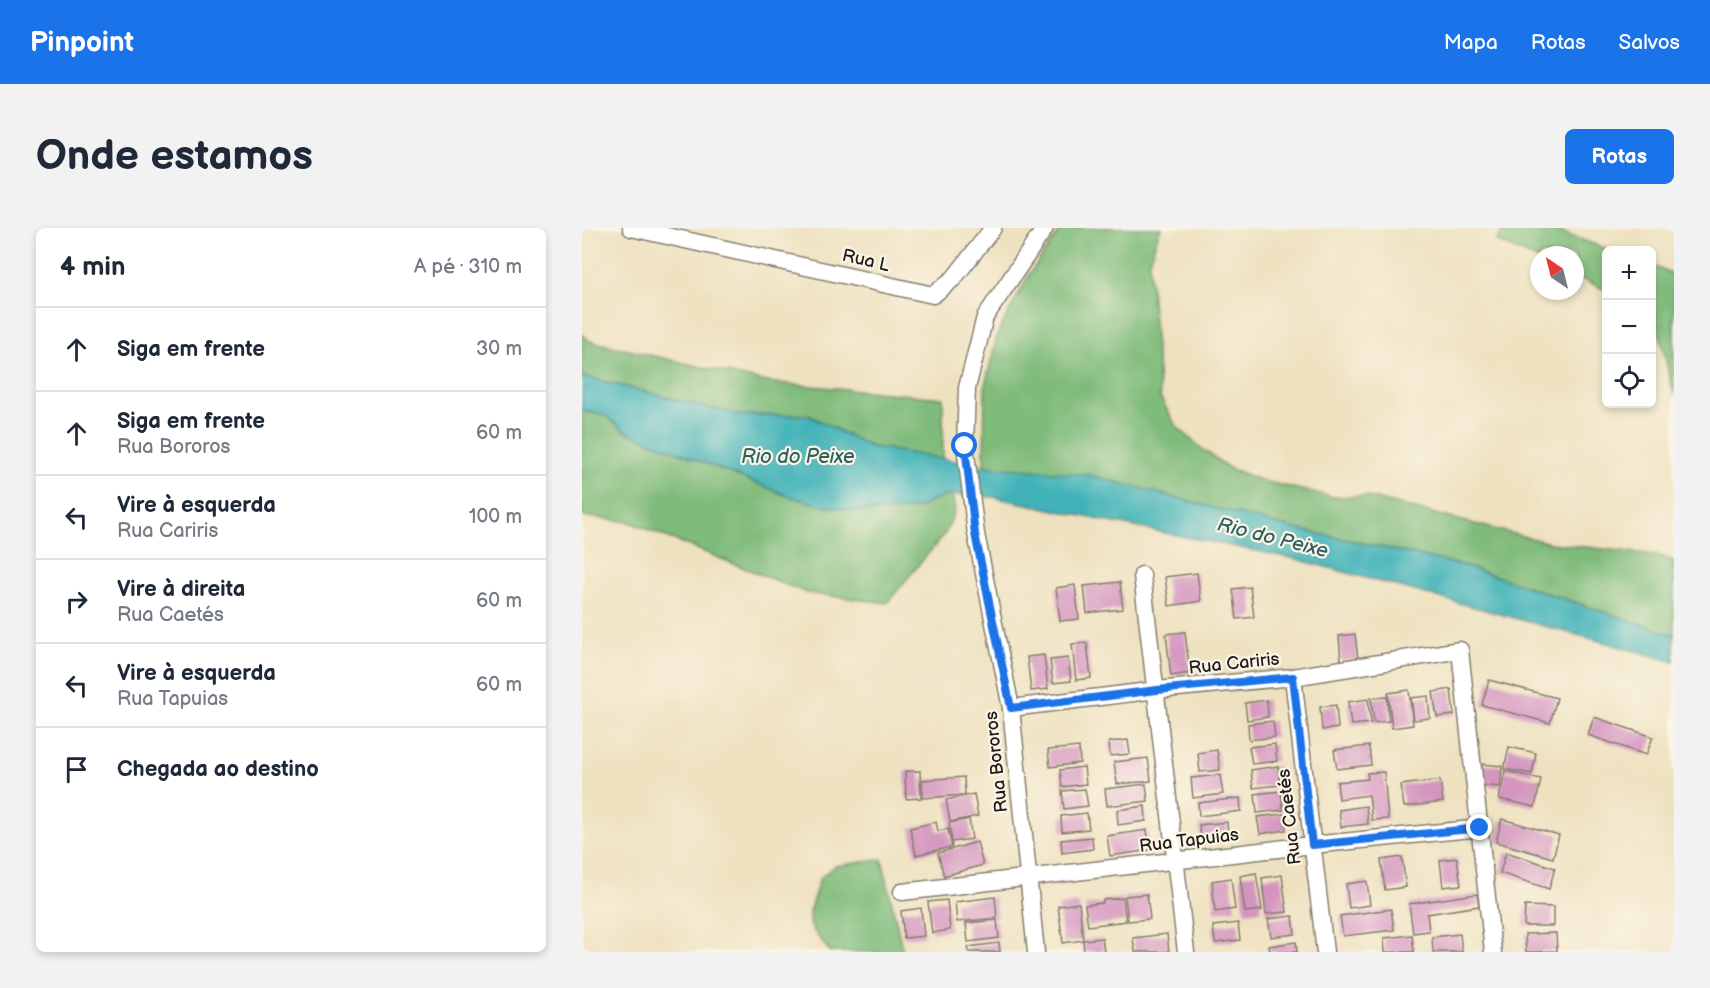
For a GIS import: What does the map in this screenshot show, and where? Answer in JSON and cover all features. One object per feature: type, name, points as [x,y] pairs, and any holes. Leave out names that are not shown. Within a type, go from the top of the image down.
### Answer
[{"type":"street","name":"Rua L","points":[[631,228],[692,234],[933,295],[954,278],[993,228]]},
{"type":"street","name":"Rua Bororos","points":[[1036,952],[1011,708],[975,534],[965,446],[968,388],[986,317],[1046,228]]},
{"type":"street","points":[[1142,575],[1186,952]]},
{"type":"street","name":"Rua Cariris","points":[[1011,708],[1157,690],[1293,677],[1460,650],[1480,828]]},
{"type":"street","name":"Rua Caetés","points":[[1293,677],[1325,952]]},
{"type":"street","points":[[1480,828],[1493,952]]},
{"type":"street","name":"Rua Tapuias","points":[[902,892],[1480,828]]},
{"type":"green space","points":[[1062,228],[1162,228],[1149,263],[1160,397],[1176,426],[1229,468],[1263,481],[1332,497],[1364,496],[1550,543],[1657,555],[1674,561],[1674,635],[1462,565],[1288,527],[984,466],[985,385],[998,332],[1030,273]]},
{"type":"green space","points":[[1505,228],[1549,228],[1602,247],[1602,288],[1584,280],[1584,246],[1530,246],[1530,256],[1496,241]]},
{"type":"green space","points":[[1656,267],[1674,274],[1674,396],[1656,320]]},
{"type":"green space","points":[[582,334],[590,341],[766,382],[943,398],[943,460],[869,446],[808,415],[739,415],[582,376]]},
{"type":"green space","points":[[582,411],[604,415],[626,431],[788,496],[821,505],[854,511],[904,510],[921,507],[933,500],[952,495],[955,510],[946,532],[887,603],[807,593],[629,522],[582,516]]},
{"type":"green space","points":[[882,859],[903,952],[830,952],[811,927],[809,912],[820,878],[835,866]]},
{"type":"water","name":"Rio do Peixe","points":[[582,376],[739,415],[808,415],[869,446],[984,466],[1090,475],[1288,527],[1462,565],[1674,635],[1674,662],[1296,559],[994,497],[952,495],[933,500],[921,507],[904,510],[854,511],[821,505],[788,496],[625,431],[604,415],[582,411]]},
{"type":"building","points":[[1197,573],[1201,601],[1169,606],[1165,577]]},
{"type":"building","points":[[1120,582],[1123,609],[1087,613],[1084,586]]},
{"type":"building","points":[[1075,585],[1079,619],[1060,621],[1056,588]]},
{"type":"building","points":[[1250,587],[1254,617],[1237,619],[1233,589]]},
{"type":"building","points":[[1185,632],[1190,673],[1171,676],[1166,634]]},
{"type":"building","points":[[1355,634],[1358,659],[1341,661],[1339,636]]},
{"type":"building","points":[[1087,643],[1091,678],[1076,680],[1072,644]]},
{"type":"building","points":[[1044,655],[1048,689],[1031,691],[1027,657]]},
{"type":"building","points":[[1068,658],[1071,681],[1053,683],[1050,660]]},
{"type":"building","points":[[1489,680],[1557,698],[1550,723],[1482,705]]},
{"type":"building","points":[[1451,689],[1454,715],[1437,717],[1433,692]]},
{"type":"building","points":[[1409,690],[1413,725],[1392,728],[1388,693]]},
{"type":"building","points":[[1428,696],[1430,718],[1414,720],[1411,698]]},
{"type":"building","points":[[1387,697],[1389,721],[1374,723],[1371,698]]},
{"type":"building","points":[[1368,699],[1371,723],[1351,725],[1348,702]]},
{"type":"building","points":[[1267,700],[1268,717],[1247,720],[1245,703]]},
{"type":"building","points":[[1336,705],[1338,728],[1322,730],[1320,707]]},
{"type":"building","points":[[1594,717],[1653,737],[1646,755],[1588,735]]},
{"type":"building","points":[[1273,721],[1275,737],[1249,740],[1248,724]]},
{"type":"building","points":[[1128,740],[1130,754],[1110,756],[1109,742]]},
{"type":"building","points":[[1275,744],[1277,761],[1252,764],[1249,747]]},
{"type":"building","points":[[1369,746],[1371,765],[1337,769],[1334,750]]},
{"type":"building","points":[[1079,747],[1080,763],[1050,767],[1048,750]]},
{"type":"building","points":[[1509,747],[1536,753],[1532,774],[1504,769]]},
{"type":"building","points":[[1217,750],[1220,770],[1200,772],[1198,753]]},
{"type":"building","points":[[1148,758],[1151,781],[1117,784],[1114,762]]},
{"type":"building","points":[[1482,764],[1502,766],[1500,787],[1480,785]]},
{"type":"building","points":[[1278,766],[1280,785],[1253,788],[1251,770]]},
{"type":"building","points":[[1084,767],[1086,784],[1062,787],[1060,770]]},
{"type":"building","points":[[905,771],[920,771],[921,798],[906,799]]},
{"type":"building","points":[[1505,771],[1541,779],[1535,807],[1499,799]]},
{"type":"building","points":[[1384,772],[1388,819],[1372,820],[1369,795],[1339,799],[1337,782],[1368,779],[1367,773]]},
{"type":"building","points":[[1220,775],[1223,794],[1193,798],[1191,778]]},
{"type":"building","points":[[964,777],[965,795],[923,798],[922,780]]},
{"type":"building","points":[[1440,780],[1443,802],[1404,807],[1401,785]]},
{"type":"building","points":[[1146,784],[1148,801],[1107,806],[1105,789]]},
{"type":"building","points":[[1085,789],[1088,806],[1064,809],[1062,791]]},
{"type":"building","points":[[1281,791],[1283,810],[1257,813],[1255,794]]},
{"type":"building","points":[[974,794],[978,816],[950,822],[946,800]]},
{"type":"building","points":[[1240,798],[1241,811],[1199,816],[1198,803]]},
{"type":"building","points":[[1145,806],[1146,821],[1118,825],[1117,810]]},
{"type":"building","points":[[1366,806],[1368,824],[1341,827],[1339,810]]},
{"type":"building","points":[[1087,813],[1089,829],[1062,832],[1061,816]]},
{"type":"building","points":[[1284,814],[1286,830],[1260,834],[1257,817]]},
{"type":"building","points":[[969,819],[972,839],[952,842],[949,823]]},
{"type":"building","points":[[1502,819],[1559,835],[1553,858],[1496,842]]},
{"type":"building","points":[[936,822],[938,831],[948,829],[952,847],[916,855],[910,828]]},
{"type":"building","points":[[1227,822],[1228,836],[1201,839],[1199,825]]},
{"type":"building","points":[[1147,830],[1150,850],[1110,856],[1107,836]]},
{"type":"building","points":[[1092,837],[1093,849],[1062,853],[1061,840]]},
{"type":"building","points":[[977,842],[983,865],[944,876],[938,853]]},
{"type":"building","points":[[1506,852],[1555,868],[1549,889],[1500,873]]},
{"type":"building","points":[[1402,857],[1406,887],[1385,890],[1381,860]]},
{"type":"building","points":[[1457,858],[1461,885],[1443,887],[1440,860]]},
{"type":"building","points":[[1256,873],[1262,910],[1245,912],[1240,876]]},
{"type":"building","points":[[1282,875],[1287,912],[1266,914],[1262,878]]},
{"type":"building","points":[[1231,878],[1235,909],[1215,912],[1212,881]]},
{"type":"building","points":[[1367,881],[1370,905],[1349,908],[1346,884]]},
{"type":"building","points":[[1147,894],[1150,919],[1128,921],[1125,896]]},
{"type":"building","points":[[1477,894],[1479,906],[1427,914],[1429,931],[1413,933],[1409,904]]},
{"type":"building","points":[[995,897],[997,918],[957,922],[955,902]]},
{"type":"building","points":[[1123,898],[1126,921],[1088,926],[1085,905]]},
{"type":"building","points":[[947,900],[950,930],[932,933],[928,902]]},
{"type":"building","points":[[1079,903],[1083,940],[1063,943],[1058,906]]},
{"type":"building","points":[[1525,906],[1553,907],[1553,926],[1524,926]]},
{"type":"building","points":[[921,908],[924,936],[904,938],[901,911]]},
{"type":"building","points":[[1391,909],[1394,930],[1343,936],[1340,916]]},
{"type":"building","points":[[1293,916],[1295,934],[1271,937],[1268,919]]},
{"type":"building","points":[[997,920],[999,938],[968,942],[966,923]]},
{"type":"building","points":[[1238,923],[1240,940],[1215,943],[1213,926]]},
{"type":"building","points":[[1556,933],[1557,951],[1526,952],[1525,934]]},
{"type":"building","points":[[1167,934],[1169,952],[1135,952],[1133,938]]},
{"type":"building","points":[[1460,934],[1462,952],[1433,952],[1432,937]]},
{"type":"building","points":[[1412,935],[1414,952],[1385,952],[1384,938]]},
{"type":"building","points":[[1102,938],[1104,952],[1084,952],[1083,940]]},
{"type":"building","points":[[1296,942],[1297,952],[1270,952],[1269,946]]},
{"type":"building","points":[[999,943],[1000,952],[969,952],[968,947]]},
{"type":"route","points":[[965,446],[975,534],[1011,708],[1157,690],[1293,677],[1312,845],[1480,828]]}]
